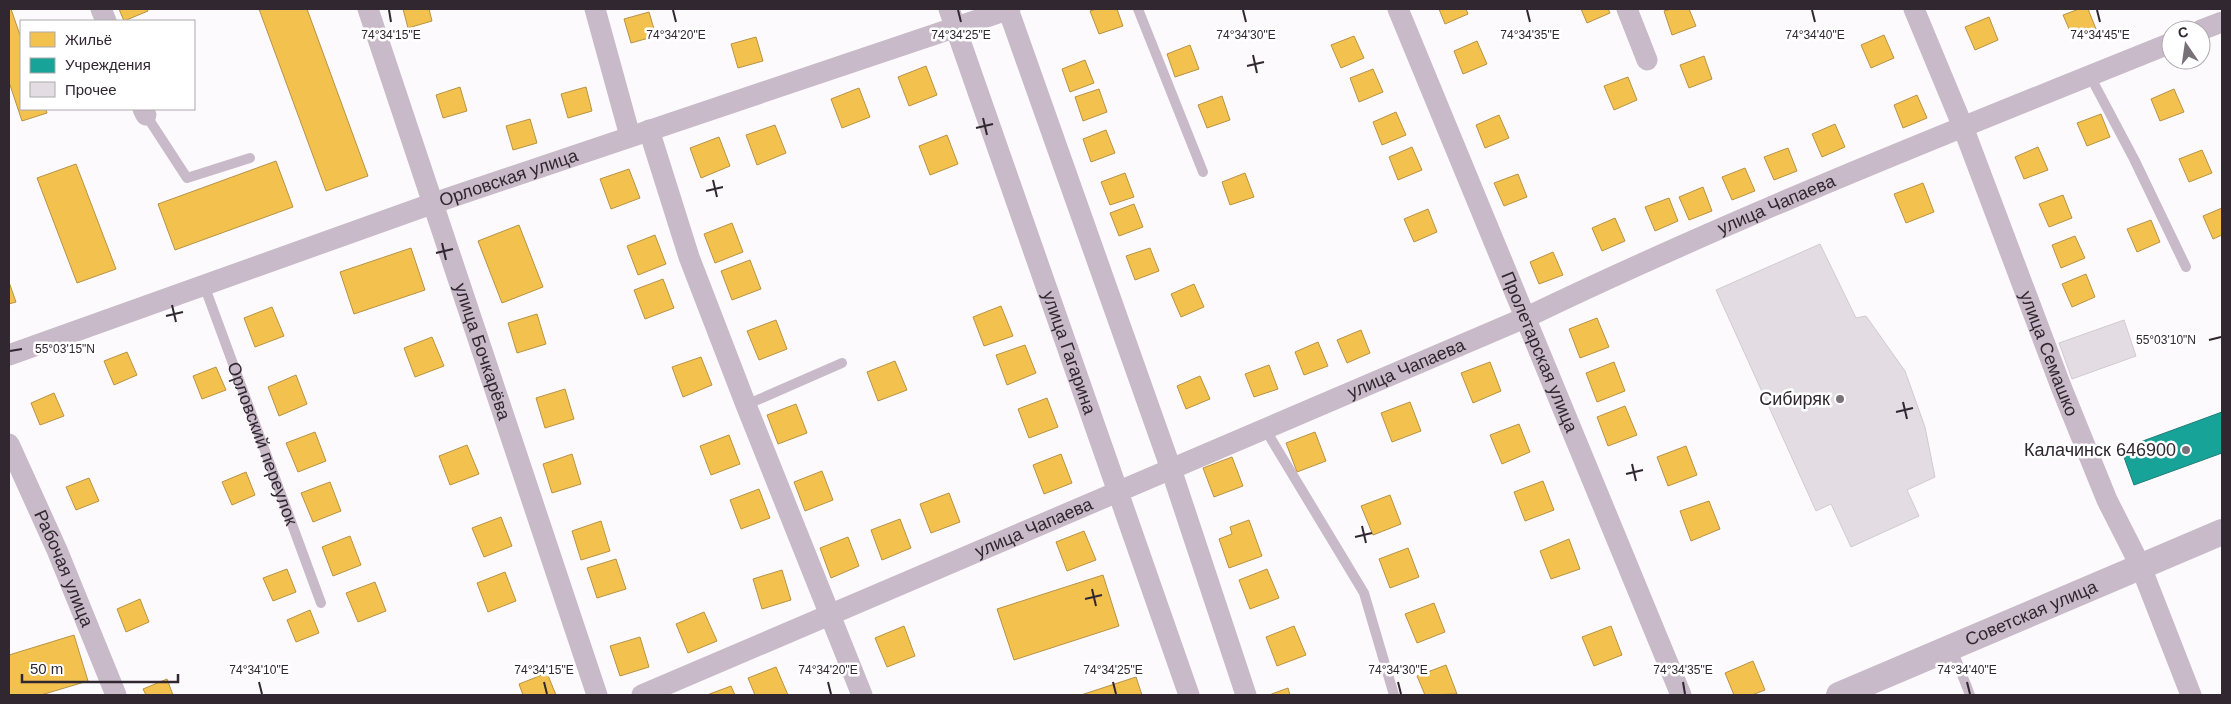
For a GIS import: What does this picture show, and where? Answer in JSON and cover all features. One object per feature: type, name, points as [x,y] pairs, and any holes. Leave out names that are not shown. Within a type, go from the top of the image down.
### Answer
[{"type":"street","name":"улица Бочкарёва","points":[[368,9],[596,695]]},
{"type":"street","points":[[595,9],[640,133],[862,695]]},
{"type":"street","name":"Орловская улица","points":[[9,355],[434,203],[640,133],[952,17],[1009,9]]},
{"type":"street","points":[[1009,9],[1171,469],[1246,695]]},
{"type":"street","name":"Пролетарская улица","points":[[1398,9],[1682,695]]},
{"type":"street","points":[[1627,9],[1647,60]]},
{"type":"street","name":"улица Семашко","points":[[1914,9],[1963,127],[2063,393],[2107,500],[2141,568],[2191,695]]},
{"type":"street","name":"улица Гагарина","points":[[952,17],[1189,695]]},
{"type":"street","name":"улица Чапаева","points":[[642,695],[1527,317],[1619,273],[1963,127],[2161,47]]},
{"type":"street","name":"Рабочая улица","points":[[9,444],[57,550],[116,695]]},
{"type":"street","name":"Советская улица","points":[[1840,695],[2222,532]]},
{"type":"lane","points":[[1138,9],[1203,172]]},
{"type":"lane","points":[[2090,76],[2134,159],[2186,267]]},
{"type":"lane","points":[[145,112],[188,178],[250,158]]},
{"type":"lane","name":"Орловский переулок","points":[[204,285],[321,603]]},
{"type":"lane","points":[[746,405],[842,363]]},
{"type":"lane","points":[[1265,429],[1364,593],[1394,695]]},
{"type":"lane","points":[[1951,648],[1970,695]]},
{"type":"building: Жильё","points":[[9,9],[11,9],[20,35],[20,110],[46,110],[47,113],[22,121],[9,82]]},
{"type":"building: Жильё","points":[[119,9],[147,9],[148,11],[126,20],[124,20]]},
{"type":"building: Жильё","points":[[259,9],[307,9],[368,176],[326,191]]},
{"type":"building: Жильё","points":[[403,9],[429,9],[432,21],[408,28]]},
{"type":"building: Жильё","points":[[1096,9],[1117,9],[1123,26],[1099,34],[1090,11]]},
{"type":"building: Жильё","points":[[1439,9],[1466,9],[1468,14],[1445,24]]},
{"type":"building: Жильё","points":[[1581,9],[1608,9],[1610,13],[1587,23]]},
{"type":"building: Жильё","points":[[1689,9],[1696,26],[1672,35],[1664,11]]},
{"type":"building: Жильё","points":[[2079,9],[2088,9],[2096,29],[2073,38],[2063,15]]},
{"type":"building: Жильё","points":[[649,12],[656,36],[631,43],[624,19]]},
{"type":"building: Жильё","points":[[1989,17],[1998,40],[1975,50],[1965,27]]},
{"type":"building: Жильё","points":[[1884,35],[1894,58],[1871,68],[1861,45]]},
{"type":"building: Жильё","points":[[1354,36],[1364,58],[1341,68],[1331,45]]},
{"type":"building: Жильё","points":[[756,37],[763,61],[738,68],[731,44]]},
{"type":"building: Жильё","points":[[1477,41],[1487,64],[1463,74],[1454,51]]},
{"type":"building: Жильё","points":[[1190,45],[1199,69],[1175,77],[1167,54]]},
{"type":"building: Жильё","points":[[1704,56],[1712,79],[1689,88],[1680,65]]},
{"type":"building: Жильё","points":[[1085,60],[1094,83],[1070,92],[1062,69]]},
{"type":"building: Жильё","points":[[926,66],[937,95],[909,106],[898,77]]},
{"type":"building: Жильё","points":[[1373,69],[1383,92],[1359,102],[1350,78]]},
{"type":"building: Жильё","points":[[1628,77],[1637,100],[1614,110],[1604,86]]},
{"type":"building: Жильё","points":[[460,87],[467,111],[443,118],[436,95]]},
{"type":"building: Жильё","points":[[586,87],[592,111],[568,118],[561,94]]},
{"type":"building: Жильё","points":[[859,88],[870,117],[842,128],[831,99]]},
{"type":"building: Жильё","points":[[1099,89],[1107,112],[1083,121],[1075,97]]},
{"type":"building: Жильё","points":[[2174,89],[2184,112],[2160,121],[2151,99]]},
{"type":"building: Жильё","points":[[1917,95],[1927,118],[1903,128],[1894,105]]},
{"type":"building: Жильё","points":[[1222,96],[1230,120],[1207,128],[1198,105]]},
{"type":"building: Жильё","points":[[1396,112],[1406,135],[1382,145],[1373,122]]},
{"type":"building: Жильё","points":[[2101,114],[2110,137],[2087,146],[2077,123]]},
{"type":"building: Жильё","points":[[1499,115],[1509,138],[1485,148],[1476,125]]},
{"type":"building: Жильё","points":[[530,119],[537,143],[513,150],[506,126]]},
{"type":"building: Жильё","points":[[1835,124],[1845,147],[1822,157],[1812,134]]},
{"type":"building: Жильё","points":[[775,125],[786,153],[757,165],[746,135]]},
{"type":"building: Жильё","points":[[1106,130],[1115,153],[1091,162],[1083,139]]},
{"type":"building: Жильё","points":[[947,135],[958,164],[930,175],[919,146]]},
{"type":"building: Жильё","points":[[719,137],[730,166],[701,178],[690,148]]},
{"type":"building: Жильё","points":[[1412,147],[1422,170],[1398,180],[1389,157]]},
{"type":"building: Жильё","points":[[2038,147],[2048,170],[2024,179],[2015,157]]},
{"type":"building: Жильё","points":[[1788,148],[1797,171],[1774,180],[1764,157]]},
{"type":"building: Жильё","points":[[2202,150],[2212,173],[2189,182],[2179,159]]},
{"type":"building: Жильё","points":[[276,161],[293,207],[175,250],[158,204]]},
{"type":"building: Жильё","points":[[76,164],[116,269],[77,283],[37,178]]},
{"type":"building: Жильё","points":[[1745,168],[1755,191],[1732,200],[1722,177]]},
{"type":"building: Жильё","points":[[629,169],[640,198],[611,209],[600,179]]},
{"type":"building: Жильё","points":[[1125,173],[1134,197],[1110,205],[1101,182]]},
{"type":"building: Жильё","points":[[1245,173],[1254,197],[1230,205],[1222,182]]},
{"type":"building: Жильё","points":[[1518,174],[1527,197],[1504,206],[1494,183]]},
{"type":"building: Жильё","points":[[1923,183],[1934,212],[1906,223],[1894,194]]},
{"type":"building: Жильё","points":[[1703,187],[1712,211],[1689,220],[1679,197]]},
{"type":"building: Жильё","points":[[2063,195],[2072,218],[2049,227],[2039,204]]},
{"type":"building: Жильё","points":[[1669,198],[1678,221],[1655,231],[1645,207]]},
{"type":"building: Жильё","points":[[1134,204],[1143,227],[1119,236],[1110,213]]},
{"type":"building: Жильё","points":[[2222,208],[2222,235],[2213,239],[2203,216]]},
{"type":"building: Жильё","points":[[1428,209],[1437,232],[1414,242],[1404,219]]},
{"type":"building: Жильё","points":[[1615,218],[1625,241],[1602,251],[1592,228]]},
{"type":"building: Жильё","points":[[2151,220],[2160,242],[2137,252],[2127,229]]},
{"type":"building: Жильё","points":[[732,223],[743,252],[715,263],[704,234]]},
{"type":"building: Жильё","points":[[519,225],[543,287],[502,303],[478,241]]},
{"type":"building: Жильё","points":[[655,235],[666,264],[638,275],[627,246]]},
{"type":"building: Жильё","points":[[2075,236],[2085,258],[2061,268],[2052,245]]},
{"type":"building: Жильё","points":[[411,248],[425,290],[354,314],[340,272]]},
{"type":"building: Жильё","points":[[1150,248],[1159,271],[1135,280],[1126,256]]},
{"type":"building: Жильё","points":[[1553,252],[1563,275],[1539,284],[1530,262]]},
{"type":"building: Жильё","points":[[750,260],[761,289],[732,300],[721,271]]},
{"type":"building: Жильё","points":[[2086,274],[2095,297],[2072,307],[2062,284]]},
{"type":"building: Жильё","points":[[663,279],[674,308],[645,319],[634,290]]},
{"type":"building: Жильё","points":[[9,282],[16,302],[9,304]]},
{"type":"building: Жильё","points":[[1194,284],[1204,307],[1181,317],[1171,294]]},
{"type":"building: Жильё","points":[[1001,306],[1013,336],[984,346],[973,317]]},
{"type":"building: Жильё","points":[[272,307],[284,336],[255,347],[244,318]]},
{"type":"building: Жильё","points":[[537,314],[546,344],[517,353],[508,323]]},
{"type":"building: Жильё","points":[[1597,318],[1609,347],[1580,358],[1569,329]]},
{"type":"building: Жильё","points":[[776,320],[787,349],[759,360],[747,331]]},
{"type":"building: Жильё","points":[[1361,330],[1370,353],[1347,363],[1337,340]]},
{"type":"building: Жильё","points":[[432,337],[444,366],[415,377],[404,348]]},
{"type":"building: Жильё","points":[[1318,342],[1328,366],[1304,375],[1295,352]]},
{"type":"building: Жильё","points":[[1025,345],[1036,373],[1007,385],[996,355]]},
{"type":"building: Жильё","points":[[127,352],[137,375],[114,385],[104,361]]},
{"type":"building: Жильё","points":[[701,357],[712,385],[683,397],[672,367]]},
{"type":"building: Жильё","points":[[895,361],[907,390],[878,401],[867,372]]},
{"type":"building: Жильё","points":[[1490,362],[1501,391],[1473,403],[1461,373]]},
{"type":"building: Жильё","points":[[1614,362],[1625,391],[1597,402],[1586,373]]},
{"type":"building: Жильё","points":[[1269,365],[1278,389],[1254,397],[1245,374]]},
{"type":"building: Жильё","points":[[216,367],[226,390],[202,399],[193,376]]},
{"type":"building: Жильё","points":[[296,375],[307,404],[279,416],[268,387]]},
{"type":"building: Жильё","points":[[1200,376],[1210,399],[1186,409],[1177,386]]},
{"type":"building: Жильё","points":[[565,389],[574,419],[545,428],[536,398]]},
{"type":"building: Жильё","points":[[54,393],[64,416],[40,425],[31,403]]},
{"type":"building: Жильё","points":[[1047,398],[1058,427],[1029,438],[1018,409]]},
{"type":"building: Жильё","points":[[1410,402],[1421,431],[1392,442],[1381,413]]},
{"type":"building: Жильё","points":[[796,404],[807,433],[778,444],[767,415]]},
{"type":"building: Жильё","points":[[1625,406],[1637,435],[1608,446],[1597,417]]},
{"type":"building: Жильё","points":[[1519,424],[1530,452],[1502,464],[1490,435]]},
{"type":"building: Жильё","points":[[315,432],[326,461],[298,472],[286,443]]},
{"type":"building: Жильё","points":[[1315,432],[1326,461],[1297,472],[1286,443]]},
{"type":"building: Жильё","points":[[729,435],[740,464],[711,475],[700,446]]},
{"type":"building: Жильё","points":[[467,445],[479,474],[450,485],[439,456]]},
{"type":"building: Жильё","points":[[1686,446],[1697,475],[1668,486],[1657,457]]},
{"type":"building: Жильё","points":[[572,454],[581,484],[552,493],[543,464]]},
{"type":"building: Жильё","points":[[1061,454],[1072,483],[1044,494],[1033,465]]},
{"type":"building: Жильё","points":[[1232,457],[1243,486],[1214,497],[1203,468]]},
{"type":"building: Жильё","points":[[822,471],[833,500],[805,511],[794,482]]},
{"type":"building: Жильё","points":[[246,472],[255,495],[232,505],[222,482]]},
{"type":"building: Жильё","points":[[89,478],[99,501],[76,510],[66,487]]},
{"type":"building: Жильё","points":[[1543,481],[1554,510],[1525,521],[1514,492]]},
{"type":"building: Жильё","points":[[330,482],[341,511],[313,522],[301,493]]},
{"type":"building: Жильё","points":[[759,489],[770,518],[741,529],[730,500]]},
{"type":"building: Жильё","points":[[949,493],[960,522],[931,533],[920,504]]},
{"type":"building: Жильё","points":[[1390,495],[1401,524],[1373,535],[1361,506]]},
{"type":"building: Жильё","points":[[1709,501],[1720,529],[1691,541],[1680,511]]},
{"type":"building: Жильё","points":[[501,517],[512,546],[484,557],[472,528]]},
{"type":"building: Жильё","points":[[900,519],[911,548],[882,560],[871,530]]},
{"type":"building: Жильё","points":[[1249,520],[1262,556],[1229,568],[1219,539],[1232,534],[1230,527]]},
{"type":"building: Жильё","points":[[601,521],[610,551],[581,560],[572,531]]},
{"type":"building: Жильё","points":[[1084,531],[1096,560],[1067,571],[1056,542]]},
{"type":"building: Жильё","points":[[350,536],[361,565],[333,576],[322,547]]},
{"type":"building: Жильё","points":[[848,537],[859,566],[831,578],[820,548]]},
{"type":"building: Жильё","points":[[1569,539],[1580,569],[1551,579],[1540,551]]},
{"type":"building: Жильё","points":[[1408,548],[1419,577],[1390,588],[1379,559]]},
{"type":"building: Жильё","points":[[616,559],[626,589],[597,598],[587,568]]},
{"type":"building: Жильё","points":[[287,569],[296,592],[273,601],[263,578]]},
{"type":"building: Жильё","points":[[1267,569],[1279,598],[1250,609],[1239,580]]},
{"type":"building: Жильё","points":[[782,570],[791,600],[762,609],[753,579]]},
{"type":"building: Жильё","points":[[505,572],[516,601],[488,612],[477,583]]},
{"type":"building: Жильё","points":[[1103,575],[1119,626],[1014,660],[997,609]]},
{"type":"building: Жильё","points":[[375,582],[386,611],[358,622],[346,593]]},
{"type":"building: Жильё","points":[[140,599],[149,622],[126,632],[117,609]]},
{"type":"building: Жильё","points":[[1434,603],[1445,632],[1417,643],[1405,614]]},
{"type":"building: Жильё","points":[[310,610],[319,633],[296,642],[287,620]]},
{"type":"building: Жильё","points":[[704,612],[717,641],[688,653],[676,624]]},
{"type":"building: Жильё","points":[[904,626],[915,656],[887,667],[875,638]]},
{"type":"building: Жильё","points":[[1294,626],[1306,655],[1277,666],[1266,637]]},
{"type":"building: Жильё","points":[[1611,626],[1622,655],[1594,666],[1582,637]]},
{"type":"building: Жильё","points":[[74,635],[88,681],[41,695],[9,695],[9,655]]},
{"type":"building: Жильё","points":[[640,637],[649,667],[620,676],[610,646]]},
{"type":"building: Жильё","points":[[1753,661],[1765,690],[1752,695],[1734,695],[1725,673]]},
{"type":"building: Жильё","points":[[1446,665],[1457,694],[1425,695],[1417,676]]},
{"type":"building: Жильё","points":[[776,667],[788,695],[755,695],[748,678]]},
{"type":"building: Жильё","points":[[547,673],[556,695],[523,695],[519,684]]},
{"type":"building: Жильё","points":[[1136,677],[1142,695],[1081,695]]},
{"type":"building: Жильё","points":[[167,679],[173,695],[146,695],[143,689]]},
{"type":"building: Жильё","points":[[731,686],[735,695],[707,695]]},
{"type":"building: Жильё","points":[[1288,688],[1290,695],[1269,695]]},
{"type":"building: Учреждения","points":[[2222,412],[2222,453],[2134,485],[2121,449]]},
{"type":"building: Прочее","name":"Сибиряк","points":[[1820,244],[1856,318],[1866,316],[1905,371],[1925,427],[1935,477],[1907,490],[1919,516],[1851,547],[1831,504],[1816,511],[1716,290]]},
{"type":"building: Прочее","points":[[2124,320],[2136,356],[2072,379],[2059,343]]},
{"type":"place","name":"Сибиряк","points":[[1840,399]]},
{"type":"place","name":"Калачинск 646900","points":[[2186,450]]}]
